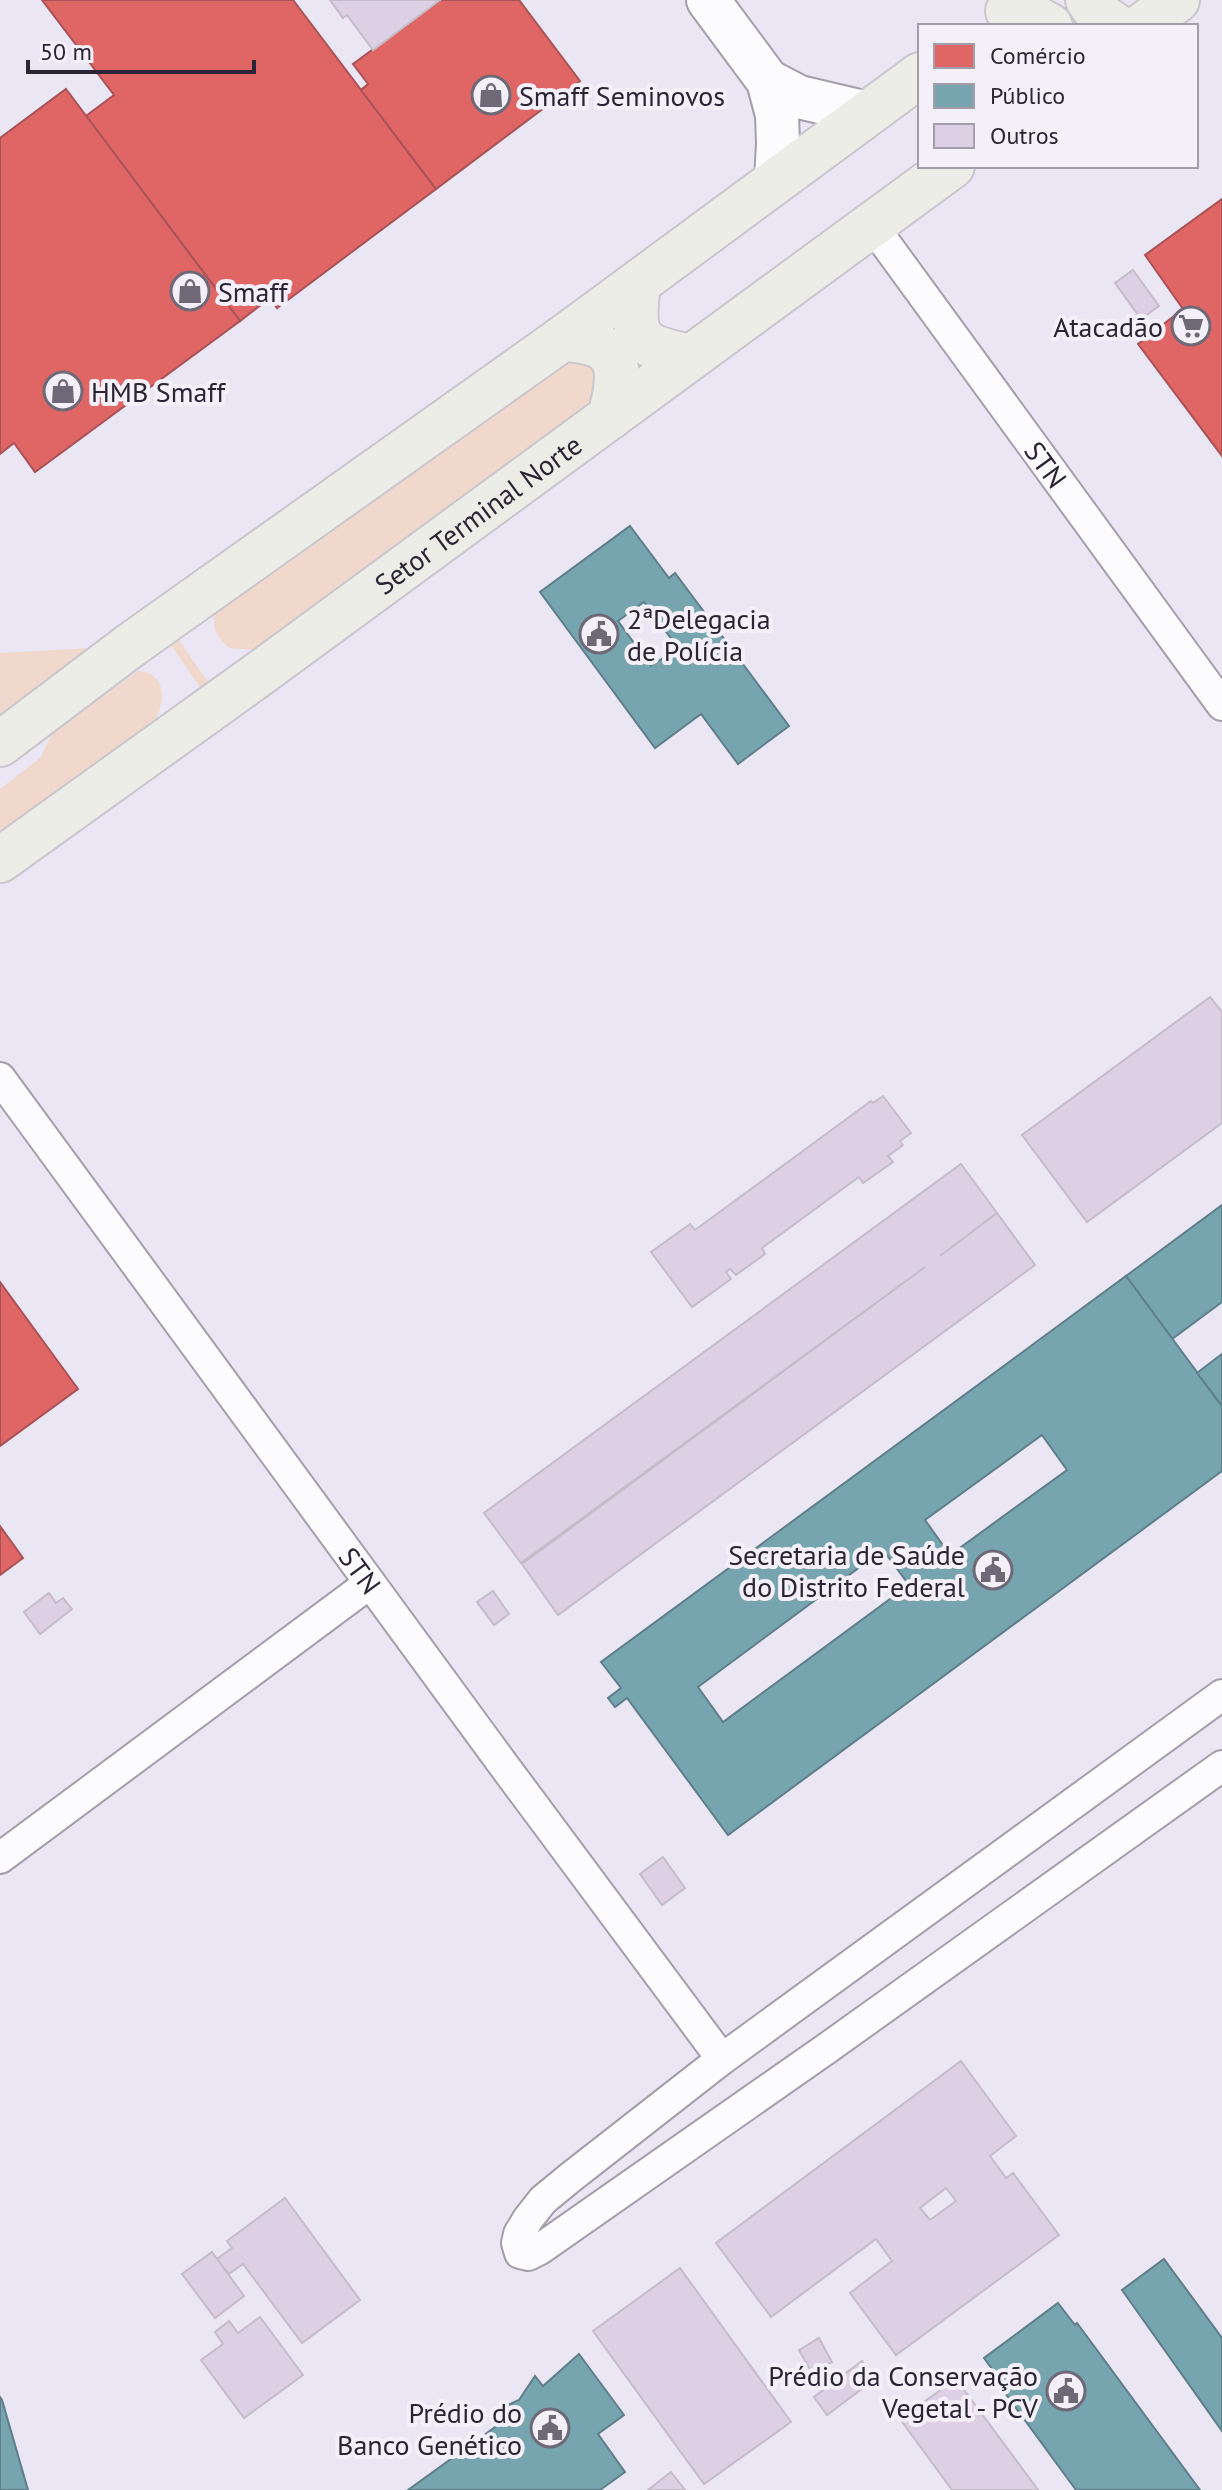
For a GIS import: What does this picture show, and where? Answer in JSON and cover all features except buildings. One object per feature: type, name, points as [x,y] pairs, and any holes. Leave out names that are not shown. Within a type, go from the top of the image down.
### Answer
[{"type":"main road","points":[[708,0],[768,81],[777,115],[776,181]]},
{"type":"main road","points":[[1088,0],[1097,13],[1113,24]]},
{"type":"main road","points":[[1145,24],[1177,0]]},
{"type":"main road","points":[[1006,12],[1025,12],[1046,24]]},
{"type":"main road","points":[[0,744],[232,571],[562,339],[918,76]]},
{"type":"main road","points":[[768,81],[799,97],[867,113]]},
{"type":"main road","name":"Setor Terminal Norte","points":[[0,860],[949,168]]},
{"type":"main road","points":[[638,284],[635,325],[640,338],[652,347],[691,357]]},
{"type":"main road","points":[[562,339],[597,345],[611,356],[618,371],[618,385],[610,417]]},
{"type":"street","name":"STN","points":[[872,225],[1222,705]]},
{"type":"street","name":"STN","points":[[0,1078],[722,2059]]},
{"type":"street","points":[[0,1858],[370,1583]]},
{"type":"street","points":[[1222,1695],[722,2059],[543,2200],[519,2234],[517,2243],[520,2253],[528,2255],[540,2249],[1067,1879],[1222,1766]]},
{"type":"shaded area","points":[[579,354],[599,373],[591,404],[262,646],[254,650],[229,648],[221,640],[215,629],[215,614],[569,355]]},
{"type":"shaded area","points":[[179,640],[209,684],[201,689],[171,645]]},
{"type":"shaded area","points":[[90,648],[0,714],[0,653]]},
{"type":"shaded area","points":[[138,671],[148,673],[159,683],[161,706],[154,722],[0,837],[0,789],[40,758],[52,734]]},
{"type":"place","name":"Smaff Seminovos","points":[[491,95]]},
{"type":"place","name":"Smaff","points":[[190,291]]},
{"type":"place","name":"Atacadão","points":[[1191,326]]},
{"type":"place","name":"HMB Smaff","points":[[63,391]]},
{"type":"place","name":"2ªDelegacia de Polícia","points":[[599,634]]},
{"type":"place","name":"Secretaria de Saúde do Distrito Federal","points":[[993,1570]]},
{"type":"place","name":"Prédio da Conservação Vegetal - PCV","points":[[1066,2391]]},
{"type":"place","name":"Prédio do Banco Genético","points":[[550,2428]]}]
